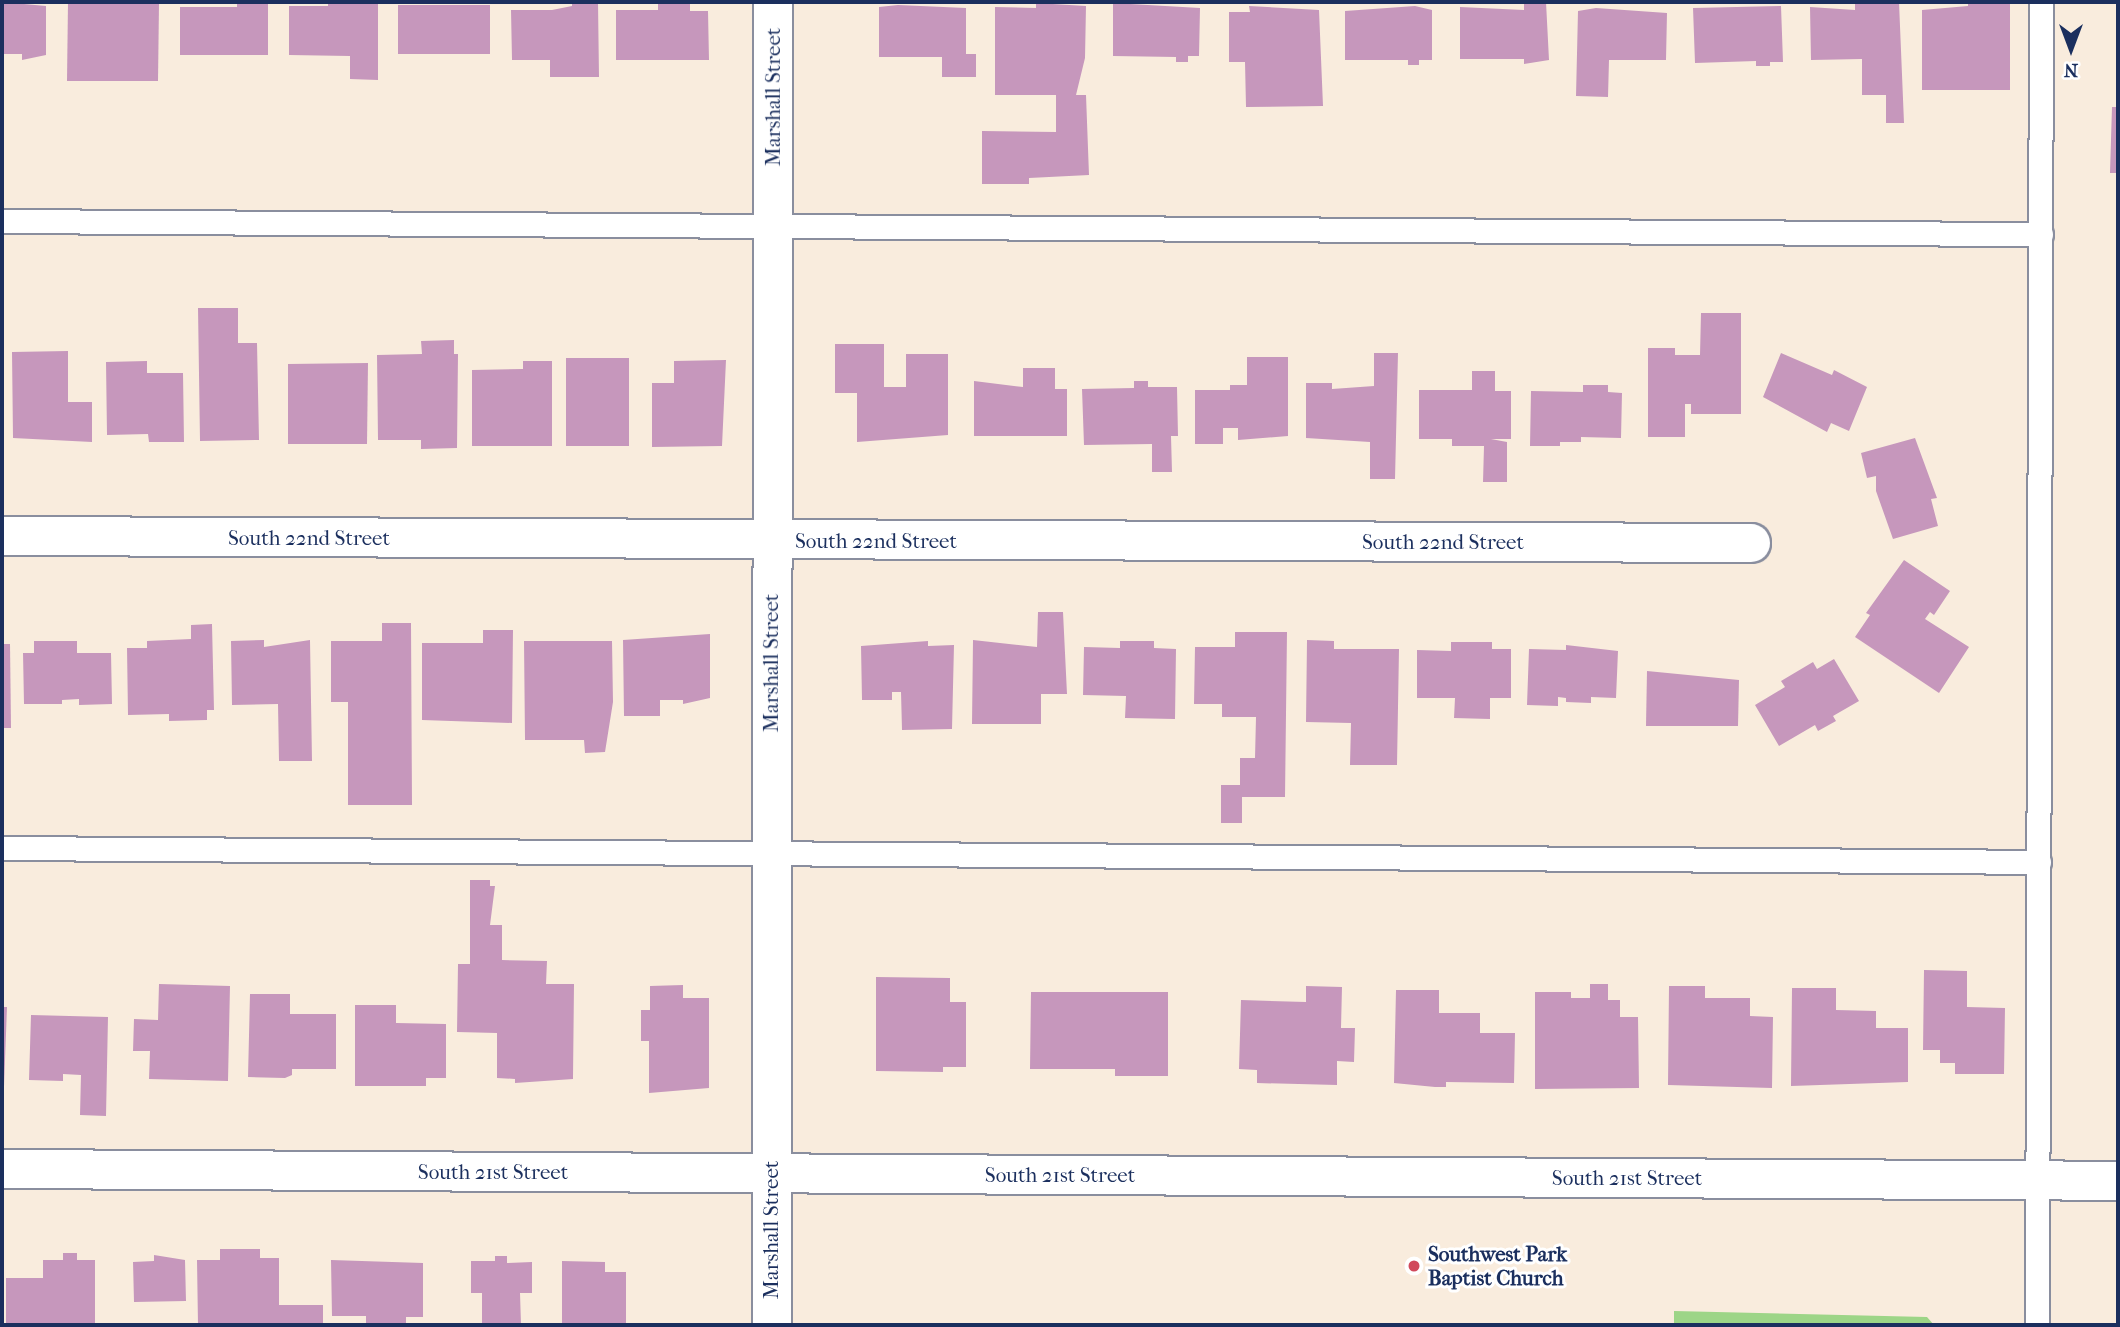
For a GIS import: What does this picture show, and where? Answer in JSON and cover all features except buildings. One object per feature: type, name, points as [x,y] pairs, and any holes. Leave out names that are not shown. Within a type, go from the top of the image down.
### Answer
[{"type":"street","name":"Marshall Street","points":[[772,1325],[771,541],[774,2]]},
{"type":"street","name":"South 22nd Street","points":[[2,536],[771,541],[1751,542]]},
{"type":"street","name":"South 21st Street","points":[[2,1169],[2118,1181]]},
{"type":"lane","points":[[2037,1325],[2041,2]]},
{"type":"lane","points":[[2,221],[2041,234]]},
{"type":"lane","points":[[2,848],[771,850],[2039,862]]},
{"type":"green space","points":[[1674,1311],[1927,1317],[1934,1325],[1674,1325]]},
{"type":"place","name":"Southwest Park Baptist Church","points":[[1414,1266]]}]
